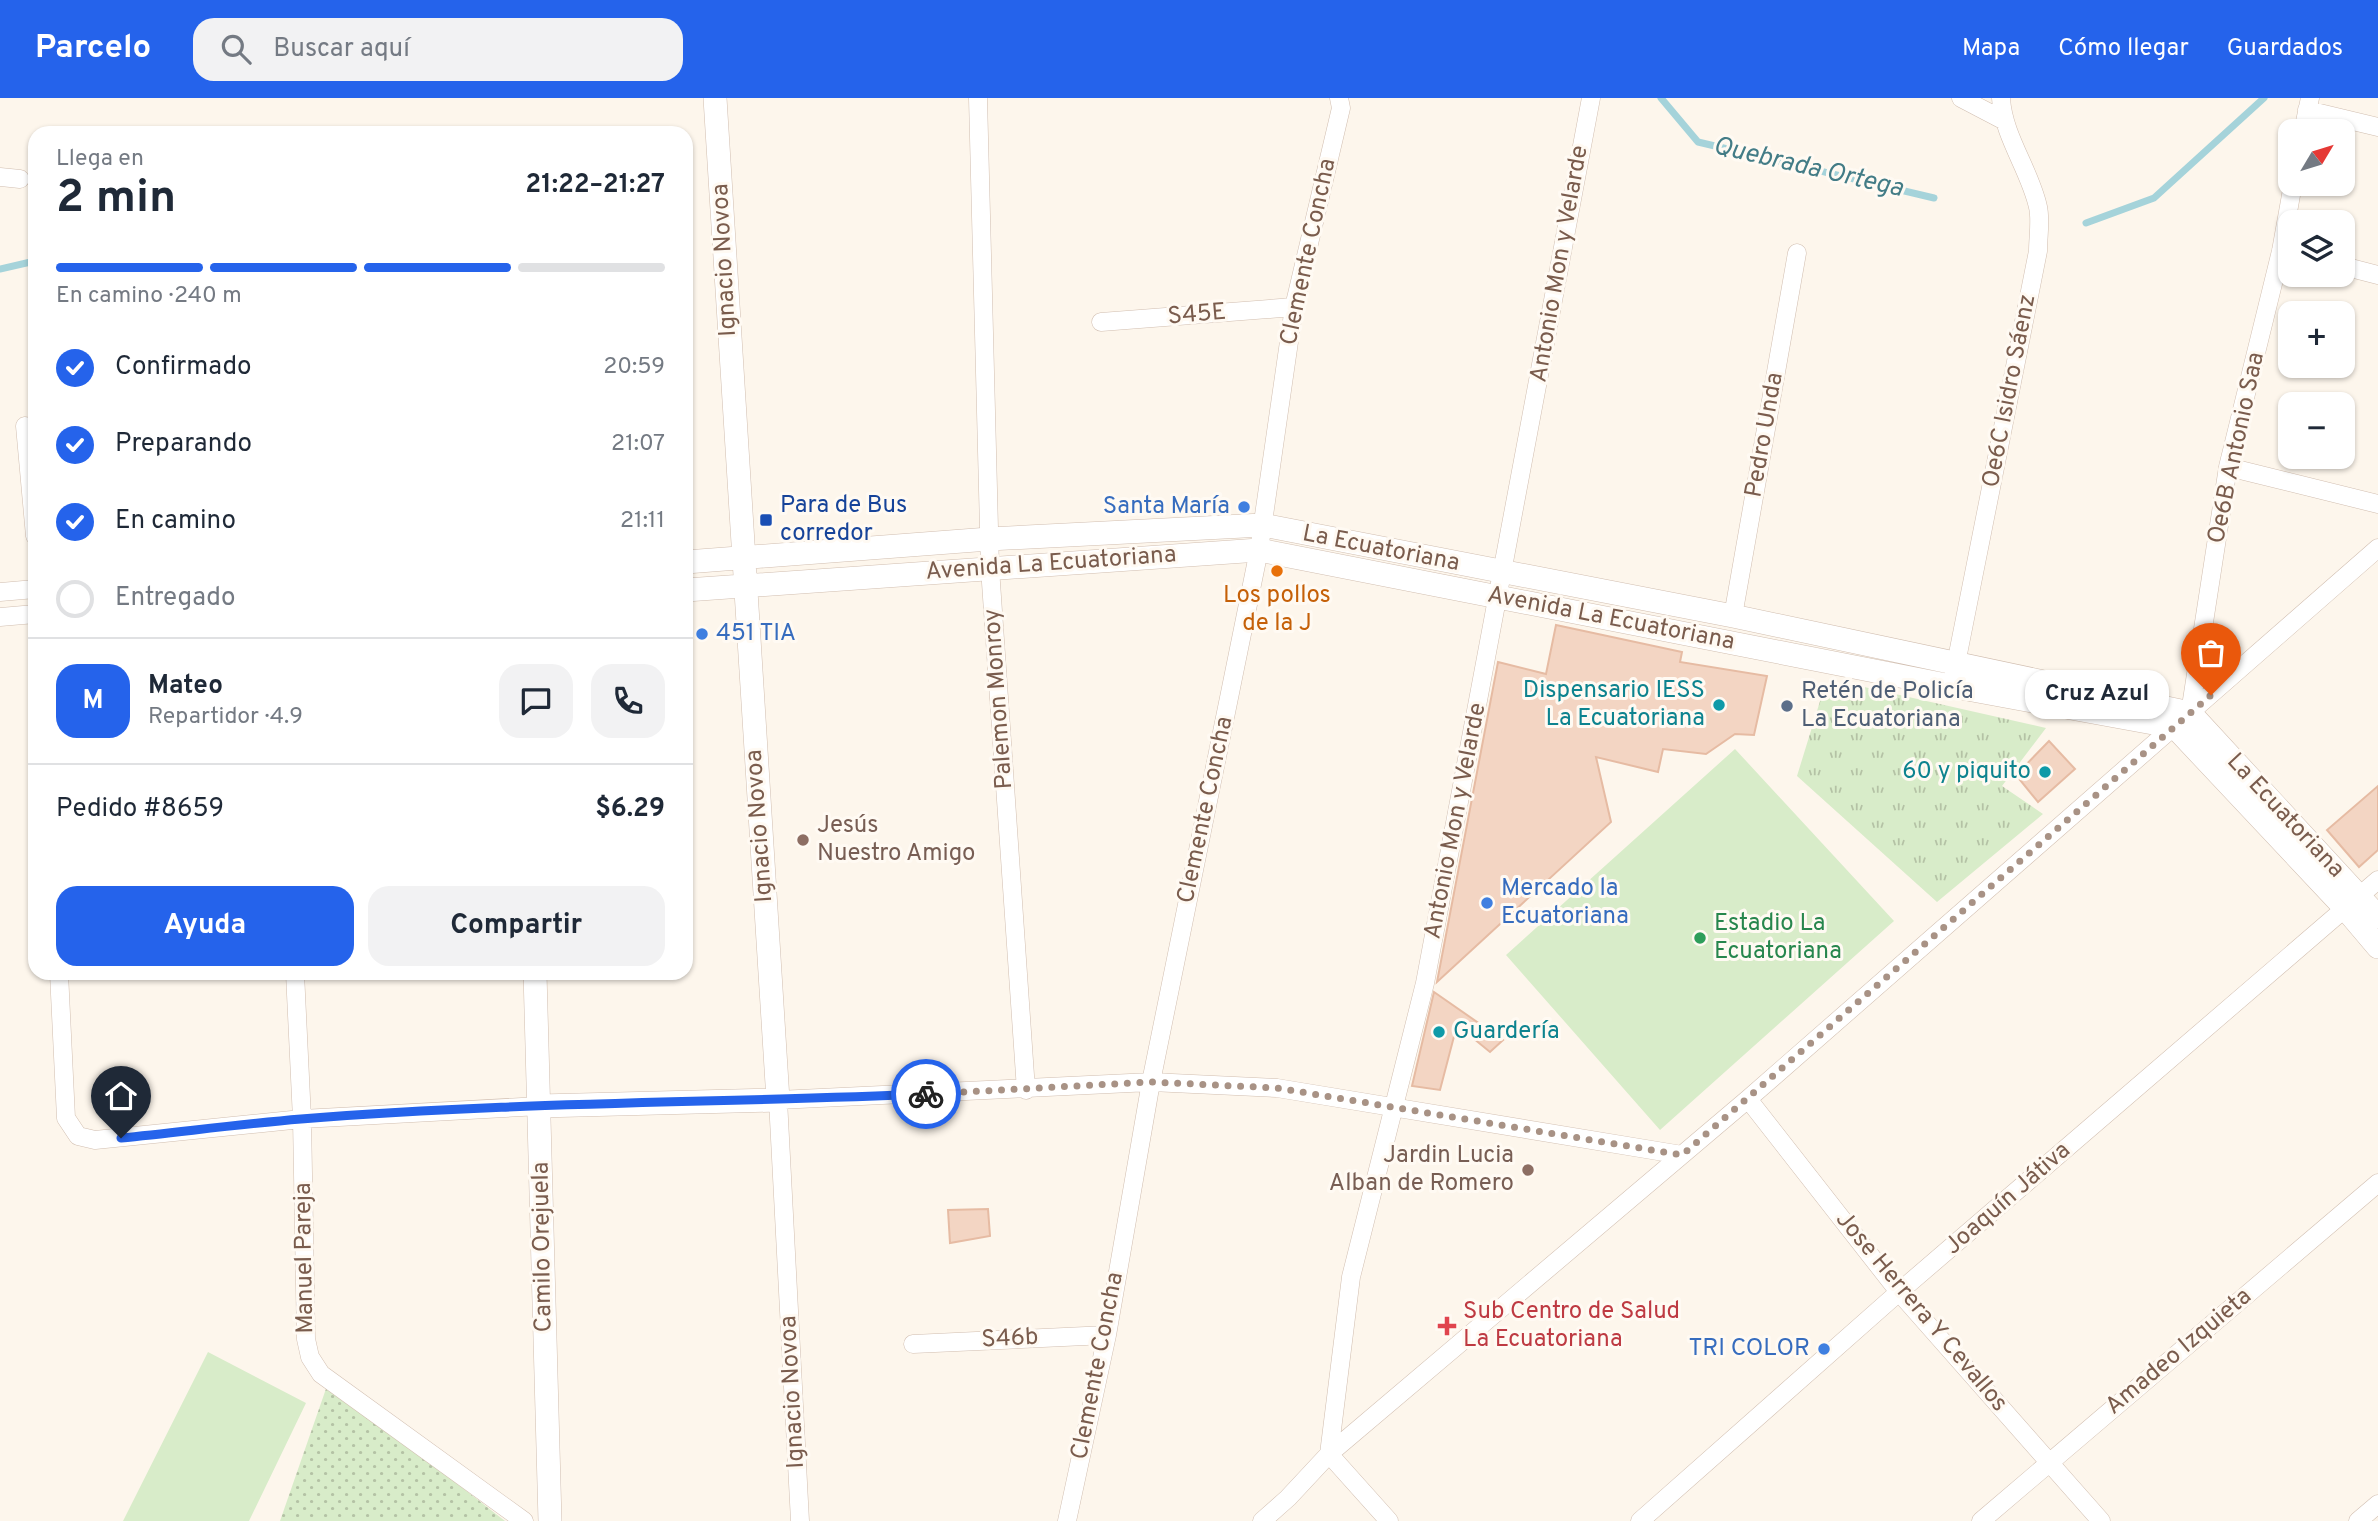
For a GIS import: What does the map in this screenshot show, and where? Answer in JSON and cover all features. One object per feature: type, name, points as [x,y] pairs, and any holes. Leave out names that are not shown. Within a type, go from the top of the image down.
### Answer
[{"type":"street","name":"Ignacio Novoa","points":[[715,98],[778,1100],[800,1521]]},
{"type":"street","name":"Palemon Monroy","points":[[978,98],[990,568],[1026,1090]]},
{"type":"street","name":"Clemente Concha","points":[[1066,1521],[1107,1335],[1151,1082],[1259,550],[1294,307],[1341,108],[1339,98]]},
{"type":"street","name":"Antonio Mon y Velarde","points":[[1329,1454],[1351,1277],[1425,983],[1591,98]]},
{"type":"street","points":[[1961,98],[2005,121]]},
{"type":"street","name":"Oe6C Isidro Sáenz","points":[[1954,675],[2038,251],[2039,209],[2025,166],[2005,121],[2001,98]]},
{"type":"street","points":[[2308,104],[2378,127]]},
{"type":"street","points":[[0,177],[20,179]]},
{"type":"street","name":"Pedro Unda","points":[[1733,617],[1797,253]]},
{"type":"street","points":[[2355,269],[2378,275]]},
{"type":"street","name":"Oe6B Antonio Saa","points":[[2183,720],[2228,467],[2278,282]]},
{"type":"street","name":"S45E","points":[[1101,322],[1294,307]]},
{"type":"street","points":[[24,426],[28,466]]},
{"type":"street","points":[[2228,467],[2378,504]]},
{"type":"street","name":"La Ecuatoriana","points":[[693,562],[989,539],[1263,525],[1733,617],[1954,675]]},
{"type":"street","points":[[1262,1521],[1288,1498],[1329,1454],[1748,1099],[2378,548]]},
{"type":"street","name":"Avenida La Ecuatoriana","points":[[745,586],[1259,550],[1497,596],[1954,675],[2183,720]]},
{"type":"street","points":[[693,590],[745,586]]},
{"type":"street","points":[[0,592],[28,590]]},
{"type":"street","points":[[0,617],[28,615]]},
{"type":"street","points":[[2183,720],[2352,902],[2378,947]]},
{"type":"street","name":"Joaquín Játiva","points":[[1640,1521],[1899,1292],[2378,880]]},
{"type":"street","name":"La Ecuatoriana","points":[[2352,902],[2378,917]]},
{"type":"street","points":[[59,980],[66,1118],[78,1136],[96,1140],[302,1119],[540,1106],[778,1100],[1151,1082],[1277,1088],[1682,1155]]},
{"type":"street","name":"Manuel Pareja","points":[[295,980],[302,1119],[306,1339],[310,1357],[321,1374],[524,1521]]},
{"type":"street","name":"Camilo Orejuela","points":[[535,980],[550,1521]]},
{"type":"street","name":"Jose Herrera Y Cevallos","points":[[1748,1099],[1899,1292],[2101,1521]]},
{"type":"street","name":"Amadeo Izquieta","points":[[1982,1521],[2378,1184]]},
{"type":"street","name":"S46b","points":[[913,1344],[1107,1335]]},
{"type":"street","points":[[1329,1454],[1389,1521]]},
{"type":"street","points":[[2358,1521],[2378,1504]]},
{"type":"green space","points":[[1842,682],[2046,728],[2002,786],[2043,814],[1937,902],[1797,776],[1821,698]]},
{"type":"green space","name":"Estadio La Ecuatoriana","points":[[1735,749],[1894,921],[1660,1130],[1506,955]]},
{"type":"green space","points":[[208,1352],[306,1403],[249,1521],[123,1521]]},
{"type":"green space","points":[[328,1383],[505,1521],[280,1521]]},
{"type":"building","points":[[1556,625],[1682,652],[1680,662],[1767,676],[1754,735],[1735,734],[1706,754],[1663,749],[1658,772],[1596,757],[1611,822],[1437,982],[1498,662],[1546,674]]},
{"type":"building","name":"60 y piquito","points":[[2049,741],[2075,769],[2038,802],[2016,775]]},
{"type":"building","points":[[2378,786],[2378,850],[2359,867],[2327,830]]},
{"type":"building","name":"Guardería","points":[[1434,992],[1503,1040],[1490,1052],[1457,1025],[1440,1090],[1412,1086]]},
{"type":"building","points":[[988,1209],[990,1236],[950,1243],[948,1210]]},
{"type":"waterway","name":"Quebrada Ortega","points":[[1661,98],[1698,142],[1934,198]]},
{"type":"waterway","name":"Quebrada Ortega","points":[[2086,223],[2154,198],[2264,98]]},
{"type":"waterway","name":"Quebrada Ortega","points":[[0,269],[28,263]]},
{"type":"way so far","points":[[926,1094],[1151,1082],[1277,1088],[1682,1155],[2211,695]]},
{"type":"place","name":"Santa María","points":[[1244,507]]},
{"type":"place","name":"Para de Bus corredor","points":[[766,520]]},
{"type":"place","name":"Los pollos de la J","points":[[1277,571]]},
{"type":"place","name":"451 TIA","points":[[702,634]]},
{"type":"place","name":"Cruz Azul","points":[[2211,695]]},
{"type":"place","name":"Dispensario IESS La Ecuatoriana","points":[[1719,705]]},
{"type":"place","name":"Retén de Policía La Ecuatoriana","points":[[1787,706]]},
{"type":"place","name":"60 y piquito","points":[[2045,772]]},
{"type":"place","name":"Jesús Nuestro Amigo","points":[[803,840]]},
{"type":"place","name":"Mercado la Ecuatoriana","points":[[1487,903]]},
{"type":"place","name":"Estadio La Ecuatoriana","points":[[1700,938]]},
{"type":"place","name":"Guardería","points":[[1439,1032]]},
{"type":"place","name":"Jardin Lucia Alban de Romero","points":[[1528,1170]]},
{"type":"place","name":"Sub Centro de Salud La Ecuatoriana","points":[[1447,1326]]},
{"type":"place","name":"TRI COLOR","points":[[1824,1349]]},
{"type":"route","points":[[121,1138],[355,1116],[540,1106],[926,1094]]}]
